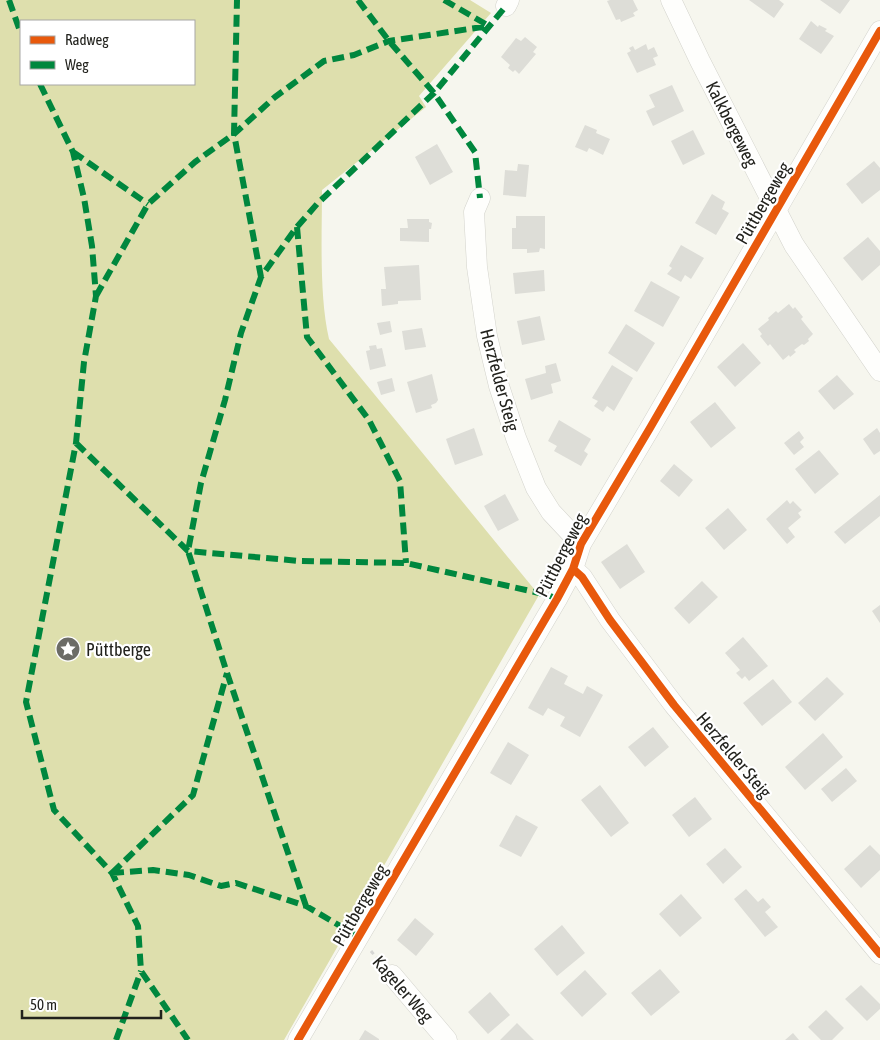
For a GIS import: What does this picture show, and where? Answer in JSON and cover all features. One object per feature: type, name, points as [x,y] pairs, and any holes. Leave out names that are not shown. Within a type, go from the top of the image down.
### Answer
[{"type":"street","name":"Kalkbergeweg","points":[[671,0],[794,245],[880,372]]},
{"type":"street","name":"Püttbergeweg","points":[[298,1040],[574,569],[581,544],[880,31]]},
{"type":"street","name":"Herzfelder Steig","points":[[480,198],[474,212],[477,266],[487,336],[499,386],[516,438],[536,488],[551,512],[581,544]]},
{"type":"street","name":"Herzfelder Steig","points":[[574,569],[582,577],[610,620],[674,705],[880,954]]},
{"type":"street","name":"Kageler Weg","points":[[392,975],[448,1040]]},
{"type":"green space","name":"Püttberge","points":[[0,0],[470,0],[491,13],[419,96],[426,107],[322,190],[324,304],[329,339],[539,595],[284,1040],[0,1040]]},
{"type":"building","points":[[633,0],[638,10],[633,13],[635,16],[621,22],[620,19],[616,20],[607,1]]},
{"type":"building","points":[[749,0],[779,0],[784,4],[774,18]]},
{"type":"building","points":[[820,0],[850,0],[840,14]]},
{"type":"building","points":[[811,21],[818,27],[819,25],[827,29],[825,31],[834,36],[821,54],[799,39]]},
{"type":"building","points":[[525,37],[537,47],[533,52],[536,54],[519,74],[515,70],[513,72],[508,68],[510,65],[501,57],[516,38],[521,41]]},
{"type":"building","points":[[646,44],[648,50],[654,47],[658,56],[653,58],[656,65],[637,73],[627,53],[631,51],[629,48],[633,46],[635,50]]},
{"type":"building","points":[[672,85],[684,111],[653,126],[646,111],[655,107],[649,95]]},
{"type":"building","points":[[585,125],[597,130],[596,133],[610,139],[603,155],[589,148],[587,152],[575,147]]},
{"type":"building","points":[[693,130],[705,154],[683,165],[671,141]]},
{"type":"building","points":[[437,144],[453,172],[430,185],[415,157]]},
{"type":"building","points":[[874,161],[880,168],[880,190],[862,204],[846,184]]},
{"type":"building","points":[[518,164],[529,165],[526,197],[503,195],[505,170],[517,171]]},
{"type":"building","points":[[712,194],[725,202],[722,209],[729,213],[716,235],[695,223]]},
{"type":"building","points":[[516,216],[545,216],[545,249],[540,248],[539,252],[527,253],[527,249],[512,249],[512,228],[516,228]]},
{"type":"building","points":[[407,219],[429,219],[429,222],[432,223],[431,229],[429,229],[429,242],[400,241],[400,228],[408,228]]},
{"type":"building","points":[[868,237],[880,251],[880,265],[862,281],[843,258]]},
{"type":"building","points":[[681,245],[704,258],[691,279],[685,275],[681,282],[667,274],[672,268],[669,266]]},
{"type":"building","points":[[419,265],[421,300],[398,301],[398,304],[382,306],[381,289],[386,289],[384,267]]},
{"type":"building","points":[[544,270],[545,291],[515,294],[513,273]]},
{"type":"building","points":[[651,281],[680,297],[663,327],[634,311]]},
{"type":"building","points":[[789,304],[793,309],[795,307],[803,317],[801,319],[813,334],[808,339],[809,341],[794,350],[796,352],[790,357],[789,355],[783,360],[770,344],[768,346],[760,336],[762,334],[758,329],[776,311],[778,313]]},
{"type":"building","points":[[540,316],[545,340],[522,345],[517,321]]},
{"type":"building","points":[[390,321],[392,332],[380,335],[377,323]]},
{"type":"building","points":[[626,324],[655,343],[637,372],[608,353]]},
{"type":"building","points":[[422,328],[426,347],[405,350],[402,331]]},
{"type":"building","points":[[743,343],[761,363],[735,387],[717,367]]},
{"type":"building","points":[[376,345],[377,349],[382,348],[386,366],[370,370],[366,351],[370,350],[369,346]]},
{"type":"building","points":[[556,363],[561,381],[551,384],[553,393],[531,400],[525,379],[546,373],[545,366]]},
{"type":"building","points":[[612,365],[633,378],[614,411],[607,406],[603,412],[594,406],[598,401],[592,398]]},
{"type":"building","points":[[432,374],[438,400],[431,405],[432,408],[416,413],[407,382]]},
{"type":"building","points":[[837,375],[854,394],[834,410],[818,391]]},
{"type":"building","points":[[392,378],[395,391],[381,395],[377,382]]},
{"type":"building","points":[[715,402],[736,428],[711,448],[690,422]]},
{"type":"building","points":[[559,420],[591,439],[584,451],[588,454],[581,466],[554,451],[557,446],[548,441]]},
{"type":"building","points":[[474,428],[483,455],[455,465],[446,439]]},
{"type":"building","points":[[877,428],[880,433],[880,451],[874,455],[863,439]]},
{"type":"building","points":[[799,431],[804,438],[800,442],[804,447],[794,455],[784,443]]},
{"type":"building","points":[[819,450],[839,474],[815,494],[795,469]]},
{"type":"building","points":[[674,464],[693,480],[679,497],[660,481]]},
{"type":"building","points":[[505,494],[519,520],[498,531],[484,506]]},
{"type":"building","points":[[880,495],[880,516],[845,544],[834,532]]},
{"type":"building","points":[[787,500],[790,504],[793,501],[802,510],[798,513],[801,517],[788,528],[795,537],[787,544],[766,519]]},
{"type":"building","points":[[728,508],[747,530],[724,550],[705,528]]},
{"type":"building","points":[[627,544],[645,572],[620,589],[601,562]]},
{"type":"building","points":[[702,581],[718,597],[689,624],[674,608]]},
{"type":"building","points":[[880,605],[880,623],[872,611]]},
{"type":"building","points":[[743,637],[768,666],[749,681],[745,676],[742,679],[736,673],[740,670],[725,653]]},
{"type":"building","points":[[551,667],[568,676],[564,684],[583,694],[587,686],[603,695],[580,737],[560,726],[565,717],[548,708],[543,716],[528,708]]},
{"type":"building","points":[[827,677],[844,694],[815,721],[798,703]]},
{"type":"building","points":[[773,679],[792,702],[762,726],[743,703]]},
{"type":"building","points":[[653,727],[669,747],[645,767],[628,747]]},
{"type":"building","points":[[823,733],[843,757],[805,790],[785,767]]},
{"type":"building","points":[[508,742],[529,755],[511,785],[490,773]]},
{"type":"building","points":[[846,768],[857,781],[832,802],[821,789]]},
{"type":"building","points":[[600,785],[629,823],[611,837],[581,800]]},
{"type":"building","points":[[695,797],[712,819],[689,837],[672,815]]},
{"type":"building","points":[[516,815],[538,827],[521,857],[499,846]]},
{"type":"building","points":[[870,845],[880,855],[880,870],[861,888],[844,869]]},
{"type":"building","points":[[725,848],[742,867],[723,884],[706,864]]},
{"type":"building","points":[[746,889],[758,902],[763,898],[771,907],[765,912],[778,927],[765,937],[734,899]]},
{"type":"building","points":[[681,894],[702,918],[680,937],[659,914]]},
{"type":"building","points":[[415,918],[434,934],[416,956],[397,940]]},
{"type":"building","points":[[562,925],[585,953],[557,976],[534,949]]},
{"type":"building","points":[[660,969],[680,992],[651,1016],[631,993]]},
{"type":"building","points":[[585,970],[607,994],[582,1017],[560,993]]},
{"type":"building","points":[[861,985],[880,1004],[880,1009],[867,1021],[845,999]]},
{"type":"building","points":[[490,992],[510,1015],[488,1034],[468,1012]]},
{"type":"building","points":[[826,1010],[844,1028],[832,1040],[821,1040],[808,1027]]},
{"type":"building","points":[[517,1023],[534,1040],[500,1040]]},
{"type":"building","points":[[365,1030],[379,1039],[379,1040],[359,1040]]},
{"type":"building","points":[[793,1033],[799,1040],[785,1040]]},
{"type":"marked path","points":[[9,0],[20,31]]},
{"type":"marked path","points":[[96,296],[148,204],[195,162],[234,134],[237,0]]},
{"type":"marked path","points":[[358,0],[389,41],[434,93],[475,152],[480,198]]},
{"type":"marked path","points":[[444,0],[489,26]]},
{"type":"marked path","points":[[306,906],[188,551],[201,483],[225,400],[241,333],[261,277],[296,228],[317,204],[434,93],[506,6]]},
{"type":"marked path","points":[[261,277],[234,134],[275,97],[324,61],[354,55],[389,41],[489,26]]},
{"type":"marked path","points":[[40,85],[73,152],[84,198],[92,246],[96,296],[84,362],[76,443],[26,702],[54,810],[112,873],[138,926],[141,971],[188,1040]]},
{"type":"marked path","points":[[73,152],[148,204]]},
{"type":"marked path","points":[[297,227],[307,337],[369,420],[400,481],[406,563]]},
{"type":"marked path","points":[[76,443],[188,551],[300,561],[406,563],[548,595],[557,599]]},
{"type":"marked path","points":[[112,873],[193,795],[227,673]]},
{"type":"marked path","points":[[112,873],[153,870],[189,875],[221,886],[236,883],[306,906],[359,937]]},
{"type":"marked path","points":[[116,1040],[141,971]]},
{"type":"cycle path","points":[[298,1040],[557,599],[573,569],[581,544],[880,31]]},
{"type":"cycle path","points":[[573,569],[582,577],[610,620],[674,705],[880,954]]},
{"type":"place","name":"Püttberge","points":[[68,649]]}]
